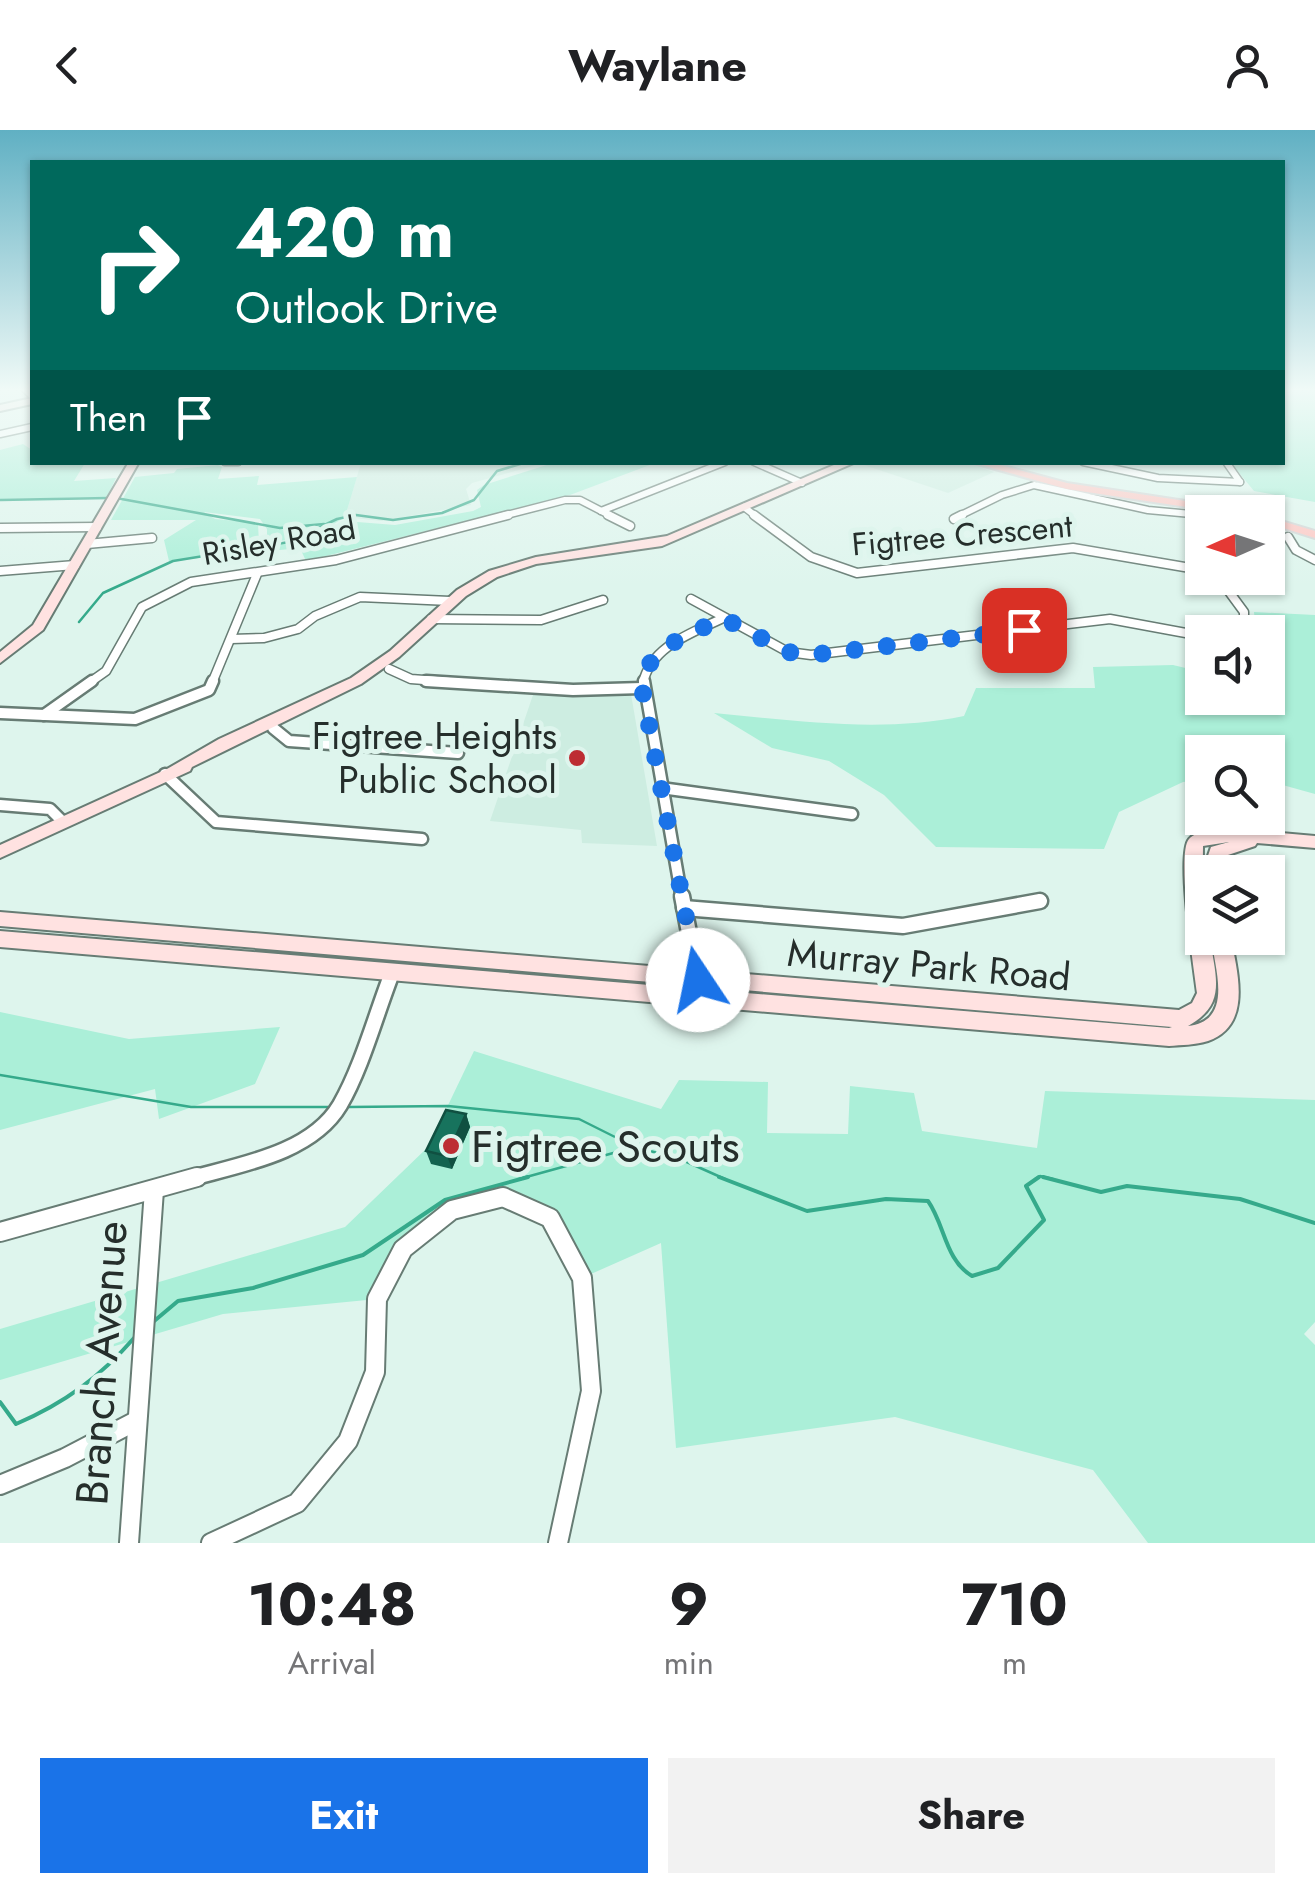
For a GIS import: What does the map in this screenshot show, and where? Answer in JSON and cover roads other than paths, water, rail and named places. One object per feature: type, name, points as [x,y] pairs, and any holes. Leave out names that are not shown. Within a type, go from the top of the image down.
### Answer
[{"type":"main road","points":[[986,465],[1067,486],[1185,508]]},
{"type":"main road","points":[[998,465],[1058,481],[1185,502]]},
{"type":"main road","points":[[1007,465],[1058,481]]},
{"type":"main road","points":[[1285,523],[1315,532]]},
{"type":"street","points":[[0,658],[38,627],[132,465]]},
{"type":"street","points":[[600,511],[718,465]]},
{"type":"street","points":[[761,465],[802,482]]},
{"type":"street","points":[[0,852],[170,772],[379,666],[450,601],[525,568],[634,551],[666,540],[844,465]]},
{"type":"street","points":[[1094,465],[1158,478],[1240,482],[1228,465]]},
{"type":"street","points":[[954,519],[1032,485],[1148,510],[1185,511]]},
{"type":"street","name":"Risley Road","points":[[44,715],[106,670],[142,608],[191,582],[336,560],[573,499],[600,511]]},
{"type":"street","name":"Figtree Crescent","points":[[744,507],[812,560],[833,570],[857,573],[1073,548],[1185,567]]},
{"type":"street","points":[[600,511],[630,526]]},
{"type":"street","points":[[0,528],[97,528]]},
{"type":"street","points":[[1288,537],[1296,550],[1315,560]]},
{"type":"street","points":[[88,544],[152,538]]},
{"type":"street","points":[[0,571],[76,565]]},
{"type":"street","points":[[0,712],[135,719],[209,690],[257,574]]},
{"type":"street","points":[[231,640],[264,638],[298,629],[315,616],[360,597],[450,601]]},
{"type":"street","points":[[691,599],[788,652],[810,655],[1110,618],[1185,633]]},
{"type":"street","points":[[427,624],[528,624],[576,613],[603,600]]},
{"type":"street","points":[[698,980],[642,688],[643,674],[659,650],[723,618]]},
{"type":"street","points":[[170,772],[273,728],[389,669],[406,654],[427,624]]},
{"type":"street","points":[[389,669],[411,679],[429,681],[573,690],[642,688]]},
{"type":"street","points":[[273,728],[289,740],[304,743],[458,753]]},
{"type":"street","points":[[170,772],[216,822],[422,839]]},
{"type":"street","points":[[662,788],[852,814]]},
{"type":"street","points":[[0,805],[50,809],[63,822]]},
{"type":"street","points":[[1188,1027],[1207,993],[1192,849],[1206,836],[1315,842]]},
{"type":"street","points":[[1216,855],[1254,839]]},
{"type":"street","points":[[684,908],[903,926],[1040,901]]},
{"type":"street","name":"Murray Park Road","points":[[0,919],[91,938],[392,973],[1149,1036],[1188,1027]]},
{"type":"street","name":"Murray Park Road","points":[[0,938],[91,938],[698,980],[1188,1027]]},
{"type":"street","points":[[1188,1027],[1218,1025],[1228,1009],[1230,992],[1224,955]]},
{"type":"street","points":[[0,1232],[283,1152],[323,1125],[344,1094],[392,973]]},
{"type":"street","name":"Branch Avenue","points":[[128,1543],[154,1190]]},
{"type":"street","points":[[212,1543],[297,1503],[348,1441],[375,1372],[377,1298],[403,1249],[452,1210],[503,1197],[550,1218],[582,1278],[591,1392],[558,1543]]},
{"type":"street","points":[[0,1485],[65,1458],[136,1421]]},
{"type":"waterway","points":[[79,622],[103,593],[173,561],[289,542],[337,519],[356,515],[393,520],[442,513],[474,500],[497,471],[517,465]]},
{"type":"waterway","points":[[0,500],[108,498]]},
{"type":"waterway","points":[[116,498],[280,528],[324,524]]},
{"type":"waterway","points":[[0,1075],[191,1107],[328,1107]]},
{"type":"waterway","points":[[349,1107],[448,1106],[579,1119],[631,1145]]},
{"type":"waterway","points":[[519,1179],[635,1147],[680,1159],[725,1179]]},
{"type":"waterway","points":[[153,1322],[178,1301],[253,1288],[363,1255],[445,1200],[528,1177]]},
{"type":"waterway","points":[[719,1177],[807,1211],[886,1199],[928,1201],[956,1261],[972,1276],[998,1268],[1044,1220],[1026,1186],[1039,1177]]},
{"type":"waterway","points":[[1043,1177],[1101,1192],[1127,1186],[1240,1199],[1315,1223]]},
{"type":"waterway","points":[[1035,1179],[1053,1179]]},
{"type":"waterway","points":[[0,1402],[16,1424],[34,1416],[81,1388],[135,1337]]},
{"type":"place","name":"Figtree Heights Public School","points":[[577,758]]},
{"type":"place","name":"Figtree Scouts","points":[[451,1146]]}]
